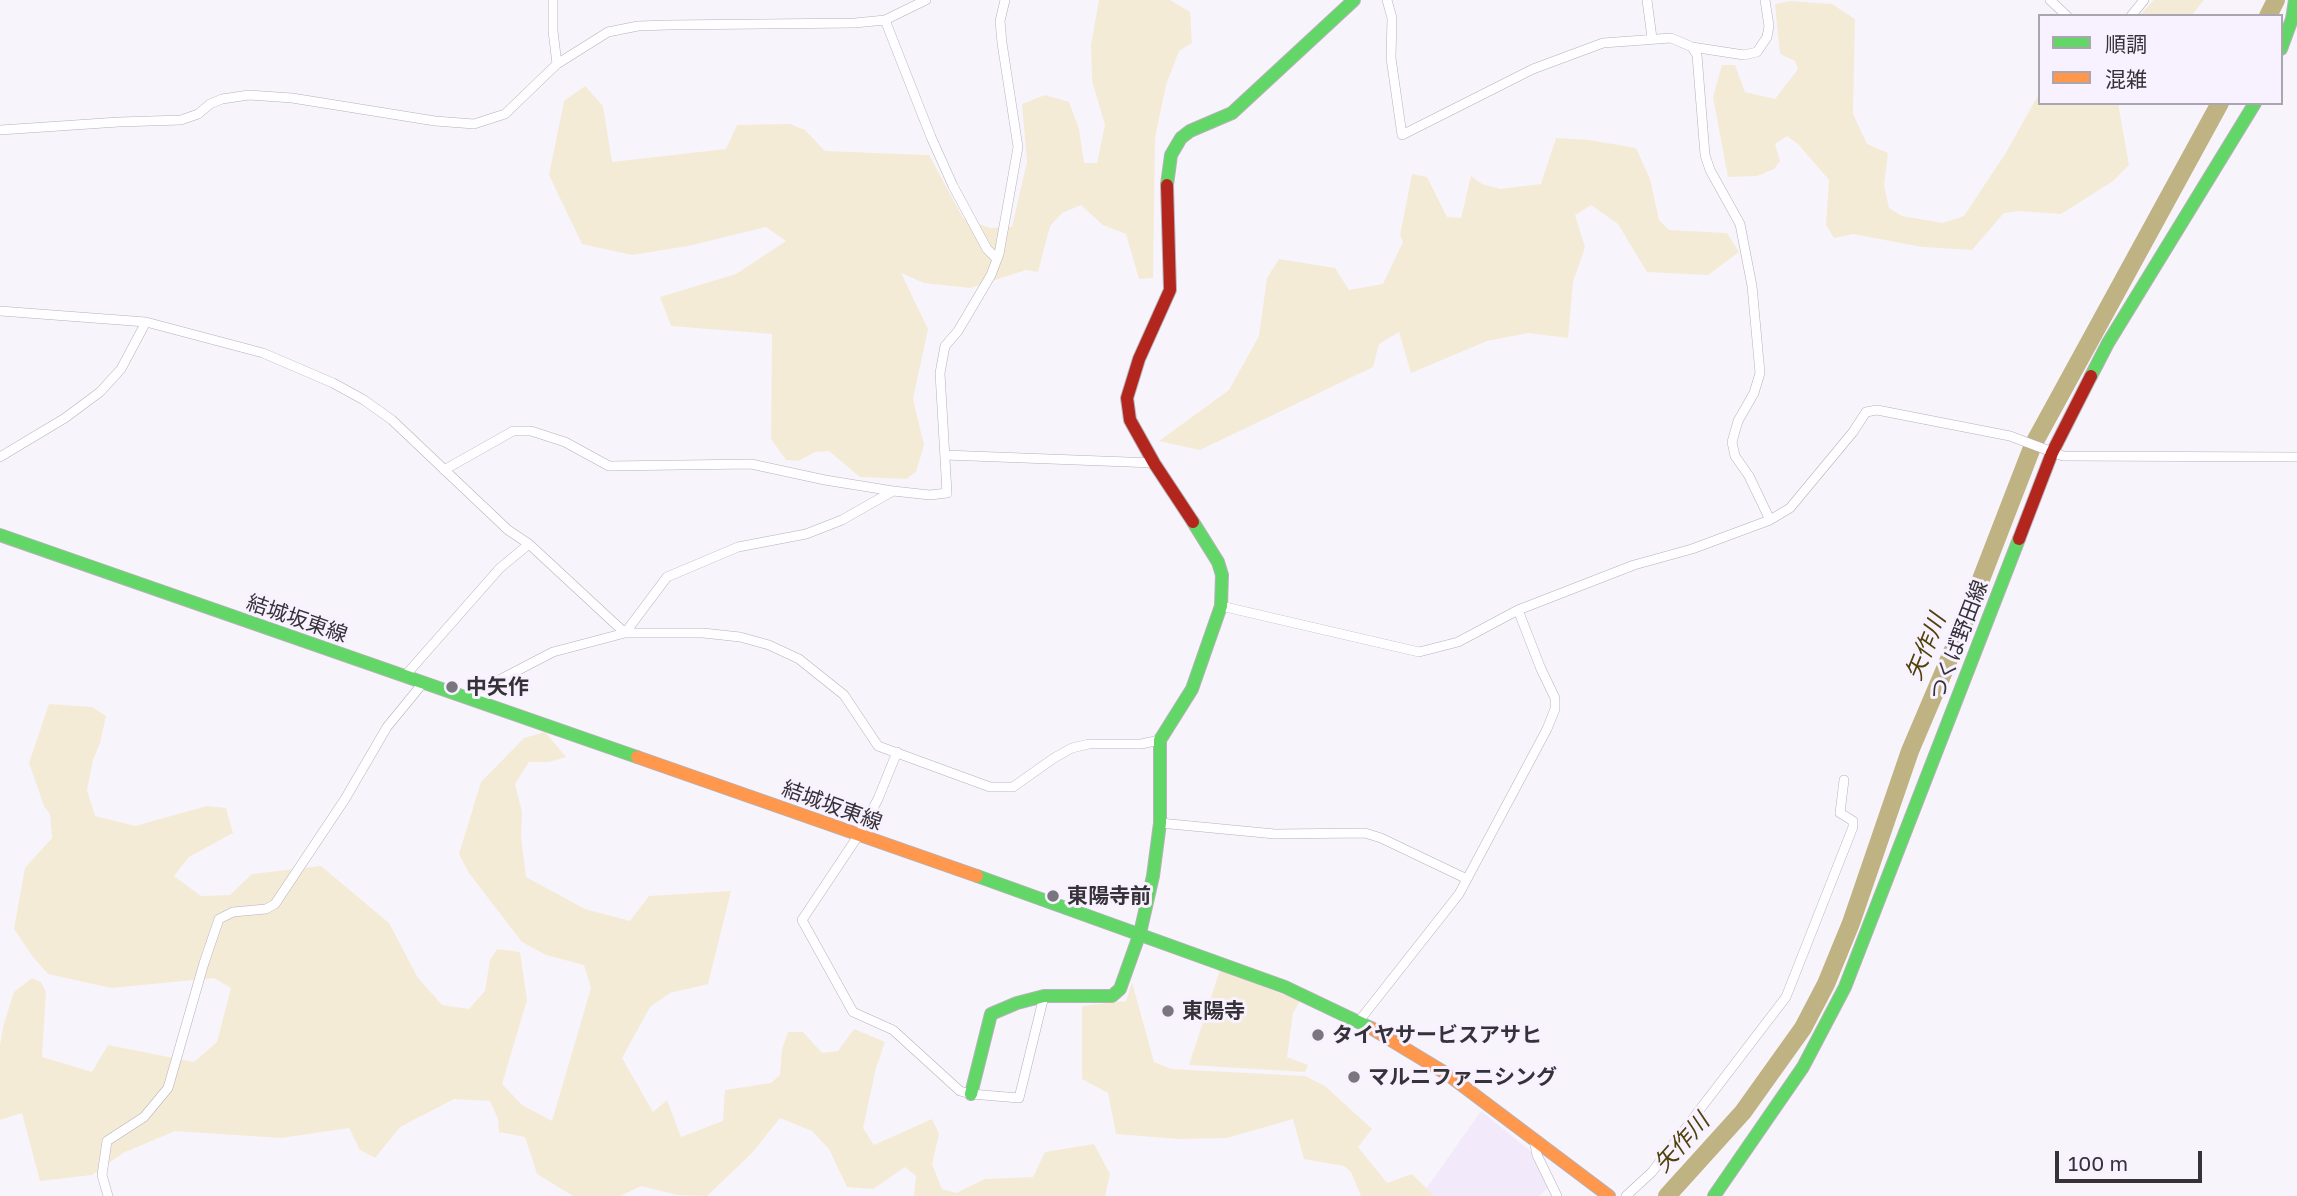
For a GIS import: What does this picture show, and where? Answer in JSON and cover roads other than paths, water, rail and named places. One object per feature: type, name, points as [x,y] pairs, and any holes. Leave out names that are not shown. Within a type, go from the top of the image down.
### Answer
[{"type":"main road","points":[[2283,44],[2292,19],[2295,0]]},
{"type":"main road","points":[[971,1094],[991,1014],[1044,996],[1112,996],[1120,989],[1140,933],[1153,876],[1160,823],[1160,740],[1192,689],[1221,606],[1222,575],[1218,562],[1172,486],[1154,463],[1130,420],[1127,398],[1139,359],[1170,290],[1166,194],[1171,155],[1181,138],[1190,131],[1231,113],[1352,1]]},
{"type":"main road","name":"つくば野田線","points":[[1714,1196],[1803,1067],[1844,987],[2047,451],[2108,343],[2254,105]]},
{"type":"main road","name":"結城坂東線","points":[[0,535],[1140,933],[1285,987],[1359,1021],[1447,1074],[1609,1196]]},
{"type":"street","points":[[553,0],[552,31],[557,64]]},
{"type":"street","points":[[0,130],[181,120],[198,114],[210,104],[222,99],[249,95],[292,98],[435,121],[474,124],[505,114],[557,64],[608,32],[638,26],[885,20],[926,0]]},
{"type":"street","points":[[444,470],[513,431],[531,431],[550,435],[609,466],[751,464],[893,491],[930,495],[947,493],[940,373],[945,346],[958,331],[991,275],[999,254],[1018,147],[1002,43],[1000,21],[1004,0]]},
{"type":"street","points":[[1387,0],[1392,18],[1391,58],[1402,135],[1534,69],[1602,43],[1671,38],[1692,47],[1744,55],[1757,52],[1767,37],[1769,26],[1765,0]]},
{"type":"street","points":[[1647,0],[1652,38]]},
{"type":"street","points":[[2050,0],[2065,14]]},
{"type":"street","points":[[2133,14],[2144,0]]},
{"type":"street","points":[[885,20],[953,186],[996,258]]},
{"type":"street","points":[[1692,47],[1697,55],[1705,156],[1740,224],[1752,286],[1760,373],[1754,393],[1738,421],[1732,442],[1735,456],[1749,476],[1770,520]]},
{"type":"street","points":[[0,311],[146,322],[263,353],[333,383],[392,420],[508,530],[528,544],[625,634]]},
{"type":"street","points":[[0,457],[65,418],[100,392],[121,369],[146,322]]},
{"type":"street","points":[[1221,606],[1419,652],[1458,642],[1518,610],[1634,565],[1692,549],[1770,520],[1790,508],[1853,432],[1866,412],[1877,410],[1994,432],[2021,439],[2047,451],[2085,457],[2297,457]]},
{"type":"street","points":[[945,455],[1154,463]]},
{"type":"street","points":[[625,634],[667,577],[738,547],[806,534],[842,520],[893,491]]},
{"type":"street","points":[[404,677],[500,568],[528,544]]},
{"type":"street","points":[[1359,1021],[1446,913],[1467,879],[1555,709],[1555,698],[1518,610]]},
{"type":"street","points":[[477,702],[501,679],[553,652],[625,634],[703,633],[740,637],[769,645],[799,659],[844,695],[878,746],[990,787],[1013,787],[1072,748],[1089,744],[1141,744],[1160,740]]},
{"type":"street","points":[[108,1196],[102,1175],[107,1141],[144,1117],[169,1088],[219,919],[233,912],[266,909],[275,904],[324,832],[387,727],[423,683]]},
{"type":"street","points":[[897,752],[878,799],[858,836],[802,920],[853,1012],[893,1031],[960,1091],[1018,1098],[1044,996]]},
{"type":"street","points":[[1626,1196],[1652,1172],[1786,997],[1853,827],[1853,821],[1840,813],[1844,780]]},
{"type":"street","points":[[1160,823],[1275,834],[1365,833],[1467,879]]},
{"type":"street","points":[[1534,1138],[1537,1155],[1557,1196]]},
{"type":"waterway","name":"矢作川","points":[[2269,14],[2276,0]]},
{"type":"waterway","name":"矢作川","points":[[1667,1196],[1743,1112],[1803,1028],[1826,984],[1851,923],[1910,751],[1961,631],[2033,445],[2219,105]]},
{"type":"place","name":"中矢作","points":[[452,687]]},
{"type":"place","name":"東陽寺前","points":[[1053,896]]},
{"type":"place","name":"東陽寺","points":[[1168,1011]]},
{"type":"place","name":"タイヤサービスアサヒ","points":[[1318,1035]]},
{"type":"place","name":"マルニファニシング","points":[[1354,1077]]}]
